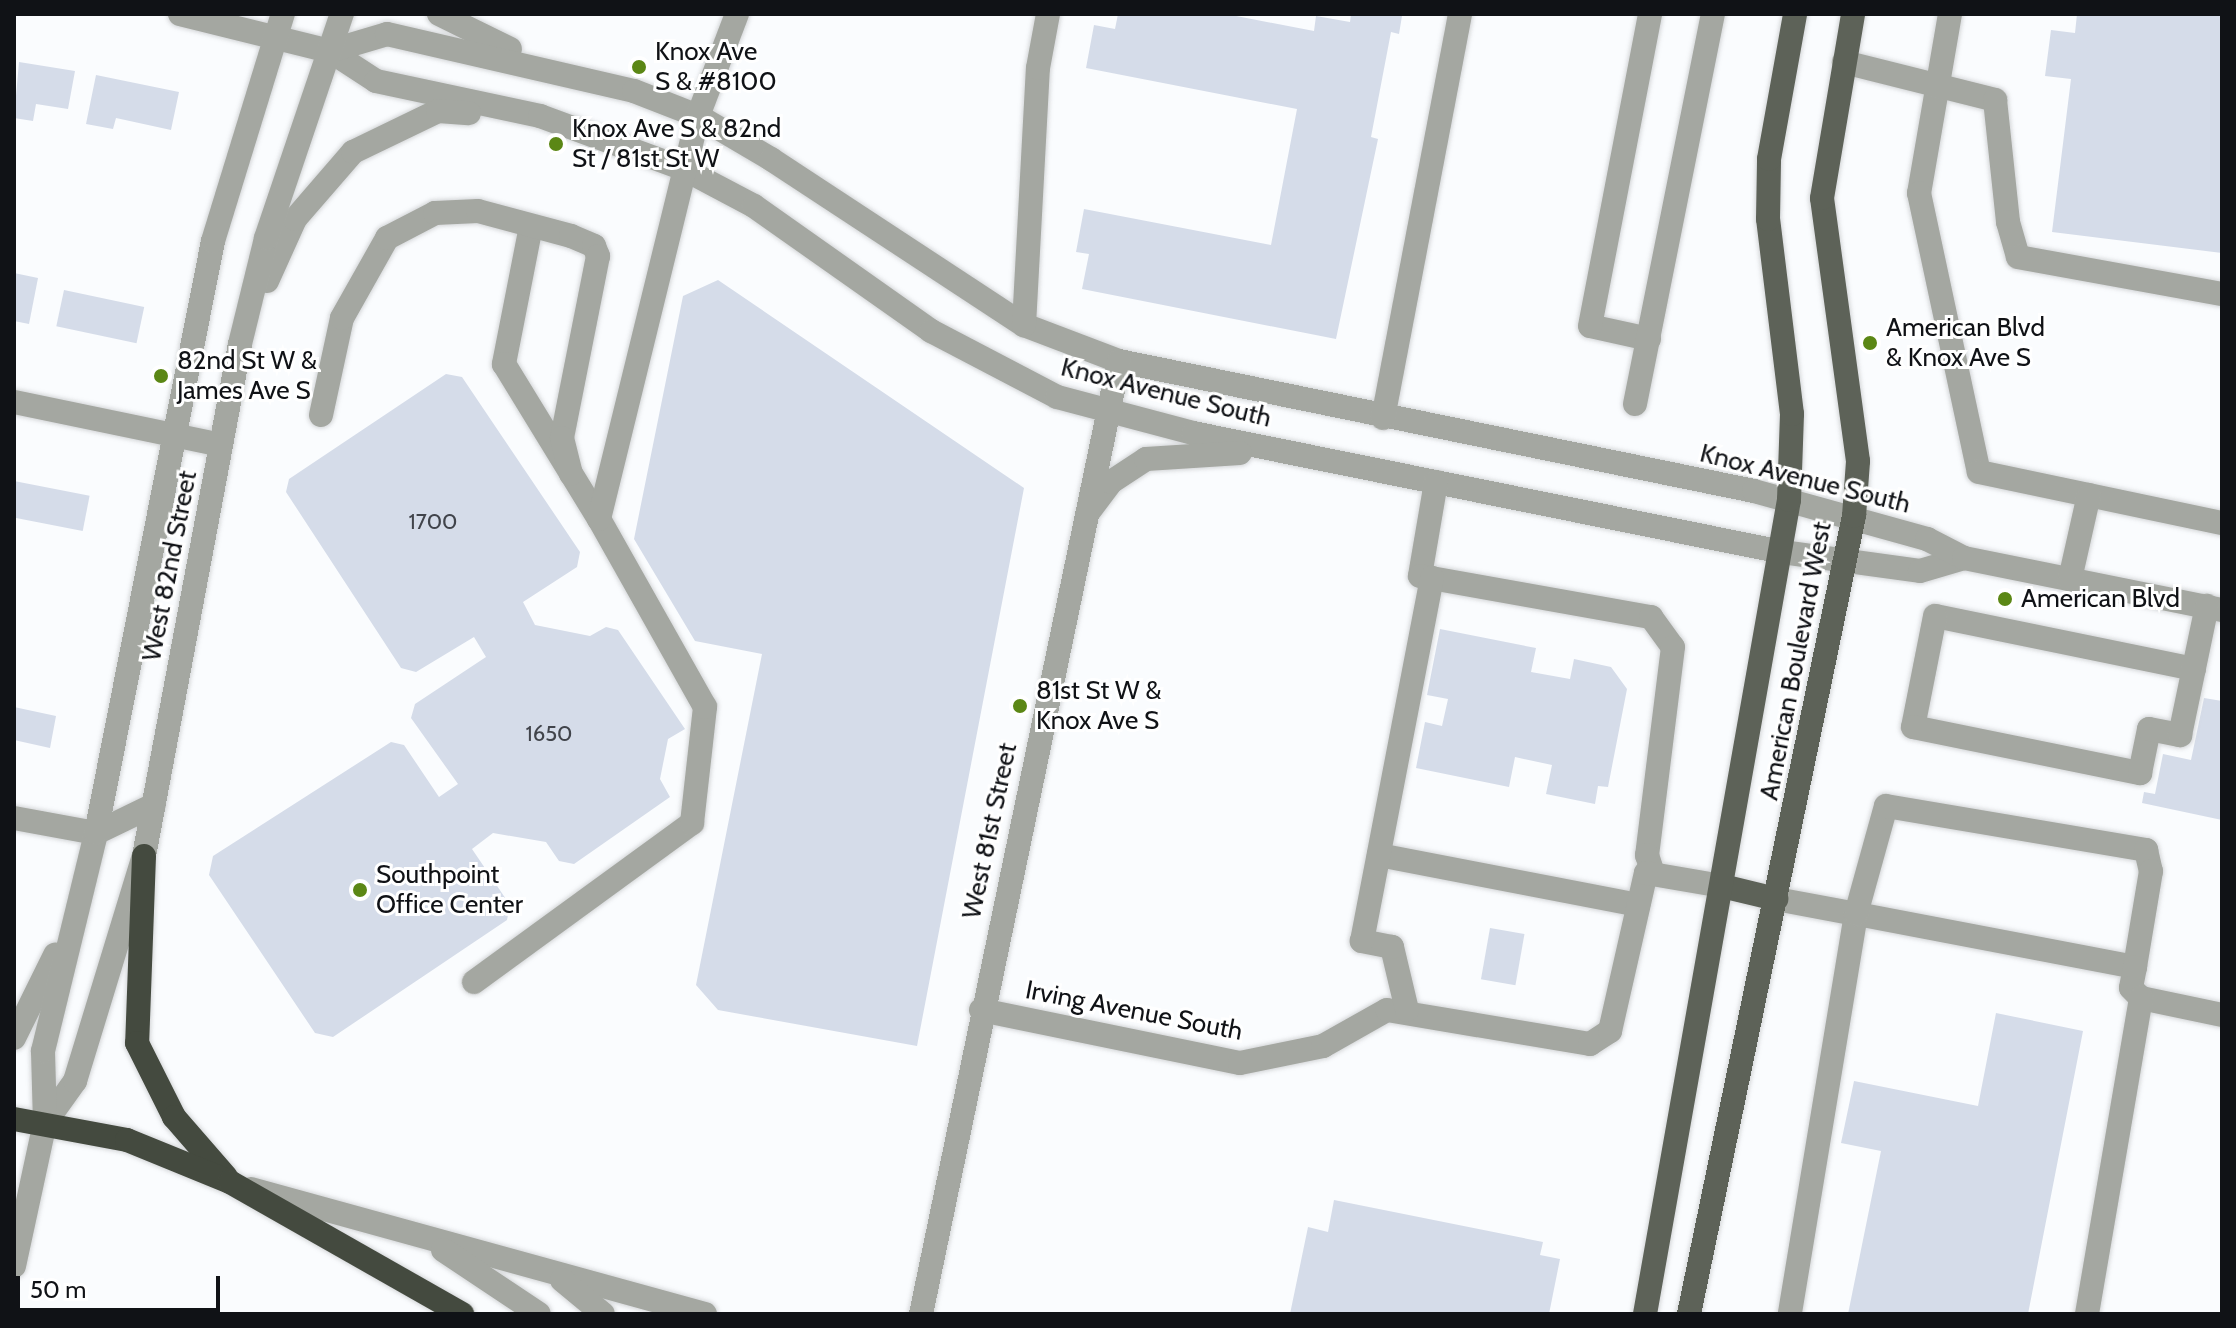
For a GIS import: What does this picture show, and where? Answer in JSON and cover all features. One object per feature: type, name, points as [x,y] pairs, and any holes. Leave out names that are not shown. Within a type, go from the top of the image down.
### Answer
[{"type":"highway","points":[[144,856],[137,1043],[174,1117],[230,1182]]},
{"type":"highway","points":[[14,1119],[127,1140],[230,1182],[462,1314]]},
{"type":"main road","name":"American Boulevard West","points":[[1645,1314],[1789,500],[1792,414],[1768,219],[1769,159],[1795,14]]},
{"type":"main road","name":"American Boulevard West","points":[[1689,1314],[1854,516],[1858,461],[1822,198],[1853,14]]},
{"type":"main road","points":[[1722,886],[1776,899]]},
{"type":"street","name":"Knox Avenue South","points":[[180,14],[279,25],[330,51],[376,81],[540,116],[684,169],[754,206],[986,363],[1108,412],[1285,452],[1782,552],[1920,571],[1964,558]]},
{"type":"street","name":"West 82nd Street","points":[[45,1123],[75,1081],[144,856],[240,344],[266,238],[342,14]]},
{"type":"street","points":[[439,14],[548,67]]},
{"type":"street","points":[[599,519],[698,116],[737,14]]},
{"type":"street","points":[[1024,325],[1038,68],[1048,14]]},
{"type":"street","points":[[1383,418],[1460,14]]},
{"type":"street","points":[[1649,339],[1590,326],[1650,14]]},
{"type":"street","points":[[1635,404],[1713,14]]},
{"type":"street","points":[[1950,14],[1933,84],[1919,193],[1979,472],[2222,523]]},
{"type":"street","name":"West 82nd Street","points":[[14,1266],[45,1123],[43,1051],[96,833],[213,241],[279,25]]},
{"type":"street","name":"Knox Avenue South","points":[[330,51],[387,34],[548,67],[698,116],[1024,325],[1119,361],[1789,500],[1854,516],[1964,558],[2214,608]]},
{"type":"street","points":[[1844,62],[1995,100],[2018,257],[2222,294]]},
{"type":"street","points":[[240,344],[295,219],[353,152],[438,111],[540,116]]},
{"type":"street","points":[[321,415],[342,318],[387,238],[435,213],[478,211],[594,246],[598,256],[562,438],[571,474]]},
{"type":"street","points":[[474,982],[692,823],[705,707],[599,519],[504,364],[531,226]]},
{"type":"street","name":"West 81st Street","points":[[921,1314],[981,1010],[1119,361]]},
{"type":"street","points":[[14,402],[221,445]]},
{"type":"street","points":[[1086,515],[1111,482],[1146,459],[1285,452]]},
{"type":"street","points":[[1432,578],[1362,941],[1392,947],[1407,1010],[1590,1044],[1603,1040],[1638,905],[1652,870],[1647,855],[1673,647],[1651,617],[1432,578],[1420,576],[1436,482]]},
{"type":"street","points":[[2070,579],[2089,495]]},
{"type":"street","points":[[2194,669],[1935,616],[1913,727],[2140,773],[2149,729],[2180,735],[2194,669],[2214,608]]},
{"type":"street","points":[[1790,1314],[1856,914],[1889,804],[2146,850],[2151,871],[2131,988],[2141,998],[2222,1015]]},
{"type":"street","points":[[14,818],[96,833],[154,805]]},
{"type":"street","points":[[1379,855],[1638,905]]},
{"type":"street","points":[[1652,870],[1722,886]]},
{"type":"street","points":[[14,1038],[80,898]]},
{"type":"street","points":[[1776,899],[2135,967]]},
{"type":"street","points":[[2087,1314],[2141,998]]},
{"type":"street","name":"Irving Avenue South","points":[[981,1010],[1240,1063],[1323,1046],[1387,1010],[1407,1010]]},
{"type":"street","points":[[230,1182],[431,1242],[705,1314]]},
{"type":"street","points":[[431,1242],[539,1314]]},
{"type":"street","points":[[555,1274],[603,1314]]},
{"type":"street","points":[[613,1289],[640,1314]]},
{"type":"building","points":[[1118,14],[1226,14],[1314,31],[1316,16],[1350,22],[1351,14],[1402,16],[1399,34],[1391,32],[1371,137],[1378,139],[1336,339],[1082,289],[1089,254],[1076,252],[1084,209],[1271,245],[1297,109],[1086,68],[1094,25],[1115,29]]},
{"type":"building","points":[[2077,14],[2222,14],[2222,253],[2052,232],[2071,79],[2045,76],[2051,30],[2075,33]]},
{"type":"building","points":[[19,62],[75,71],[68,109],[36,104],[33,121],[14,118]]},
{"type":"building","points":[[96,75],[179,92],[171,130],[116,118],[113,129],[86,124]]},
{"type":"building","points":[[14,273],[38,278],[29,324],[14,321]]},
{"type":"building","points":[[718,280],[1024,488],[917,1046],[718,1010],[696,985],[762,654],[695,641],[634,539],[683,296]]},
{"type":"building","points":[[64,290],[144,307],[137,343],[56,326]]},
{"type":"building","points":[[446,374],[462,377],[580,552],[577,567],[523,602],[535,625],[590,636],[606,627],[618,630],[685,729],[668,739],[660,779],[670,797],[574,864],[559,861],[546,842],[493,833],[472,849],[510,905],[507,920],[333,1037],[315,1033],[209,875],[213,856],[391,742],[404,745],[439,797],[458,784],[411,718],[415,704],[486,657],[474,637],[416,672],[401,668],[286,492],[289,479]]},
{"type":"building","points":[[14,481],[90,496],[83,531],[14,518]]},
{"type":"building","points":[[1440,629],[1536,648],[1531,672],[1570,679],[1574,659],[1611,667],[1627,689],[1608,787],[1598,786],[1595,804],[1546,794],[1552,765],[1515,757],[1509,787],[1416,768],[1425,722],[1442,726],[1448,699],[1427,695]]},
{"type":"building","points":[[2204,698],[2222,701],[2222,820],[2142,803],[2144,792],[2155,794],[2163,754],[2191,760]]},
{"type":"building","points":[[14,707],[56,716],[50,748],[14,740]]},
{"type":"building","points":[[1490,928],[1524,934],[1515,985],[1481,979]]},
{"type":"building","points":[[1996,1013],[2083,1031],[2028,1314],[1848,1314],[1881,1151],[1841,1143],[1854,1081],[1978,1106]]},
{"type":"building","points":[[1334,1200],[1543,1242],[1540,1255],[1560,1259],[1549,1314],[1290,1314],[1308,1227],[1328,1232]]},
{"type":"place","name":"Knox Ave S & #8100","points":[[639,67]]},
{"type":"place","name":"Knox Ave S & 82nd St / 81st St W","points":[[556,144]]},
{"type":"place","name":"American Blvd & Knox Ave S","points":[[1870,343]]},
{"type":"place","name":"82nd St W & James Ave S","points":[[161,376]]},
{"type":"place","name":"American Blvd","points":[[2005,599]]},
{"type":"place","name":"81st St W & Knox Ave S","points":[[1020,706]]},
{"type":"place","name":"Southpoint Office Center","points":[[360,890]]}]
